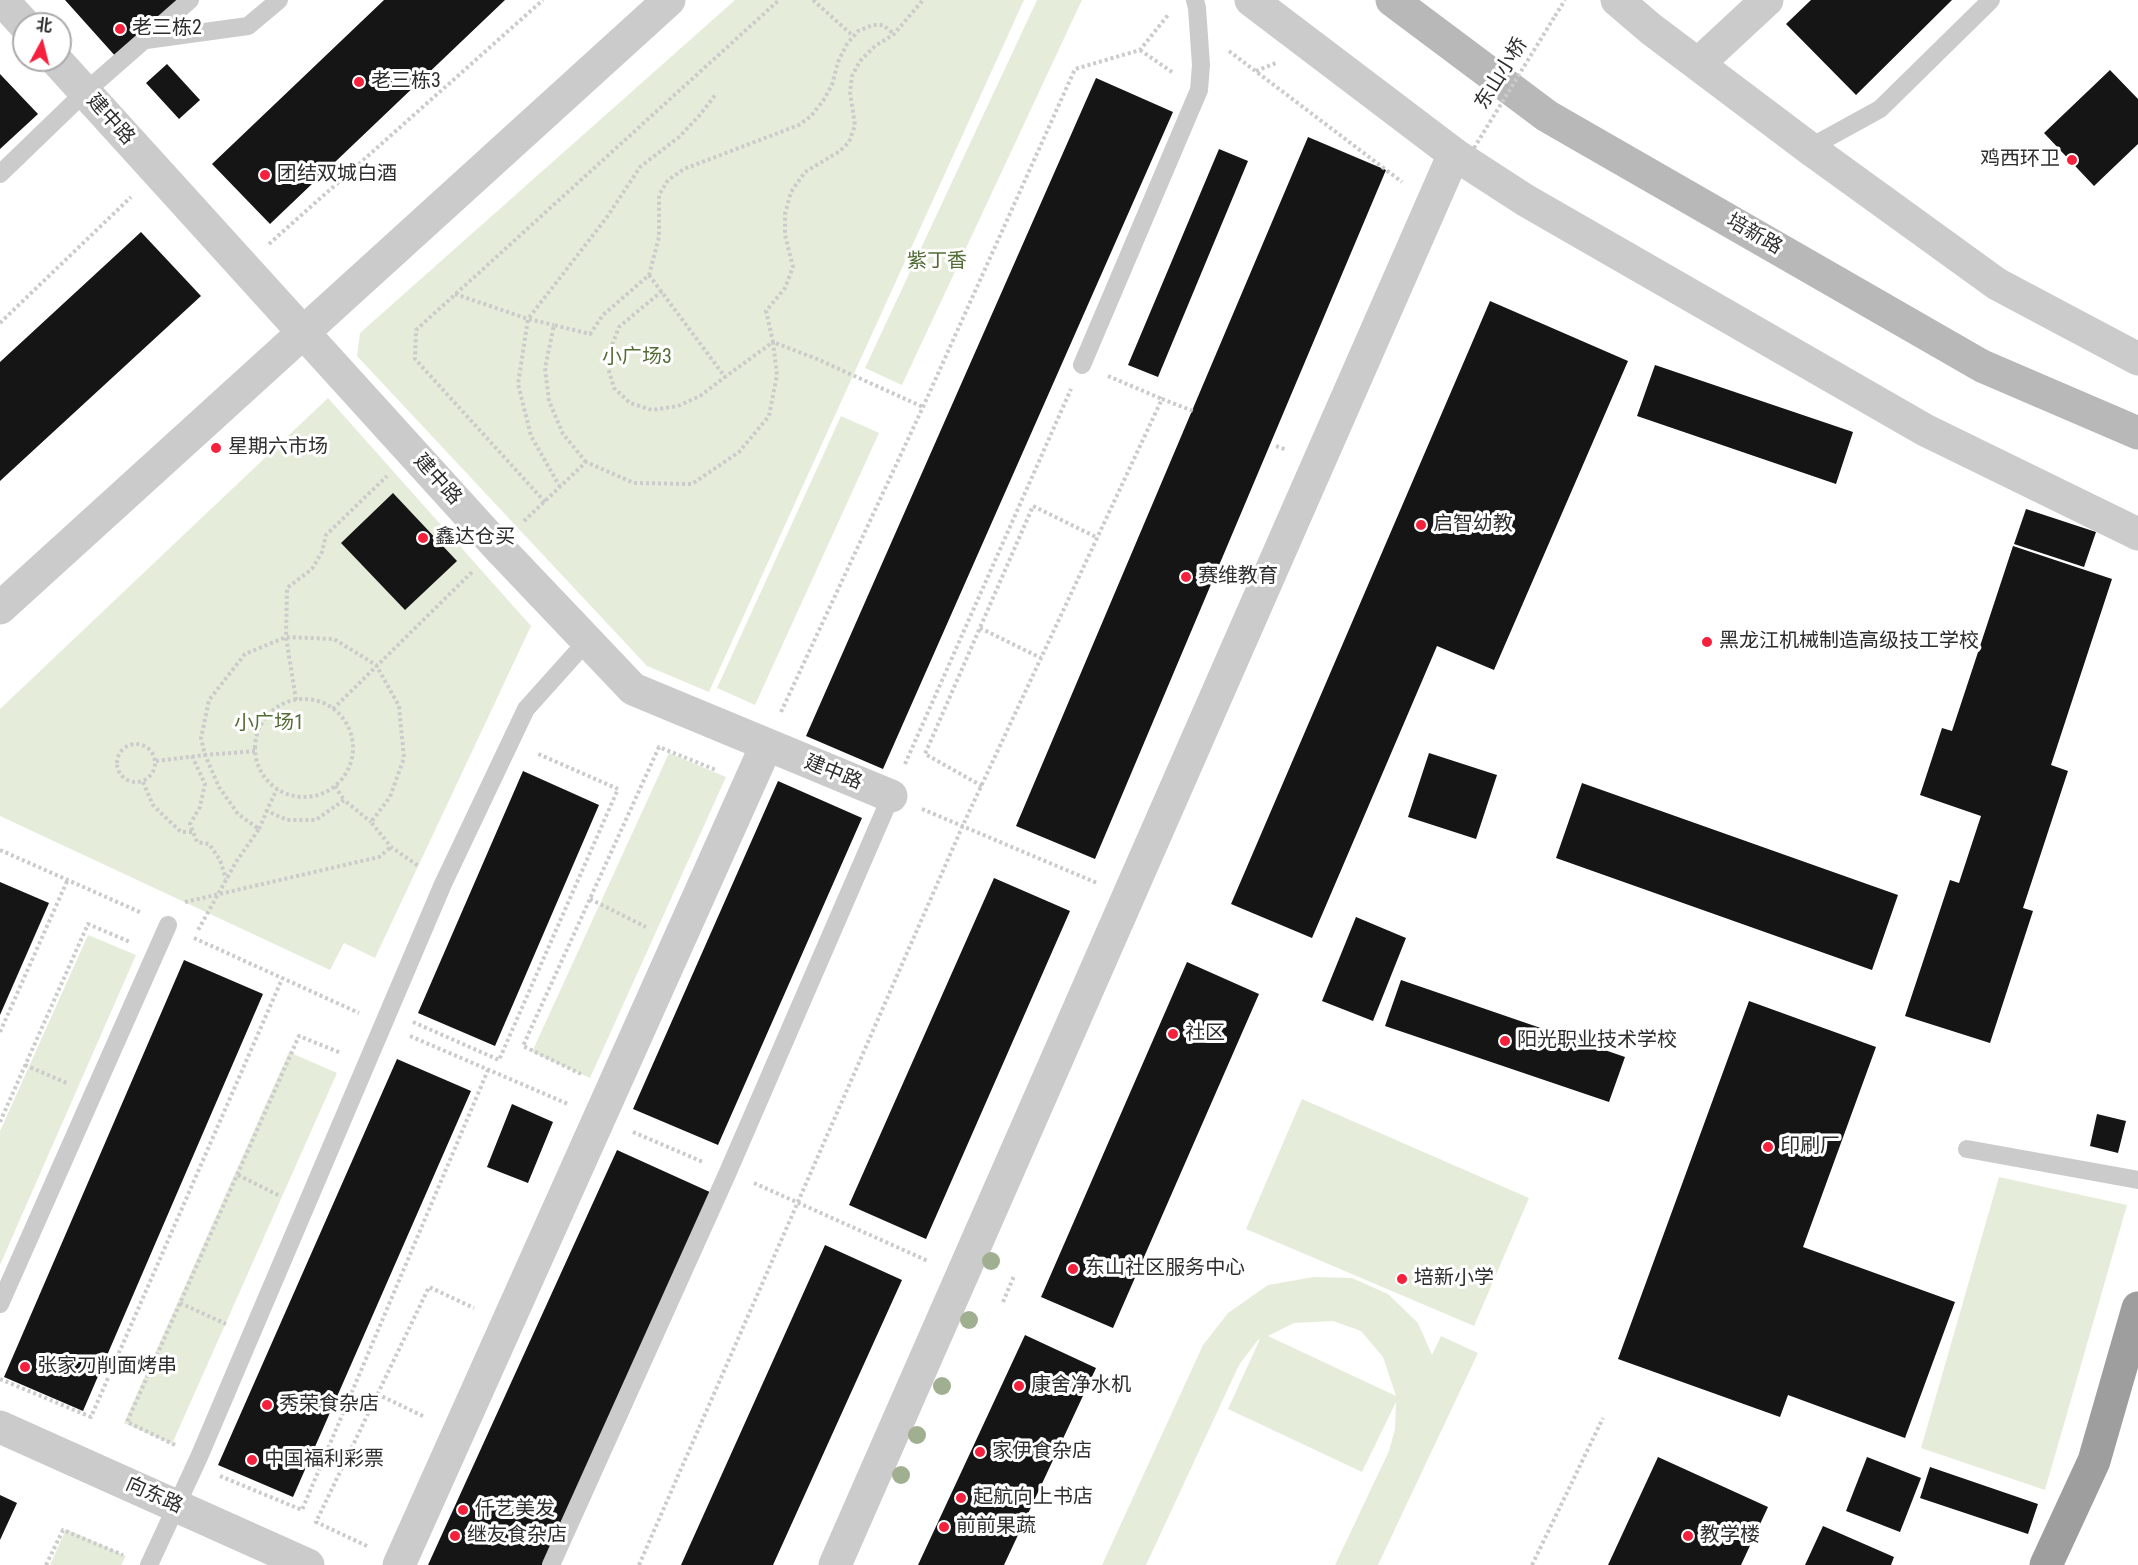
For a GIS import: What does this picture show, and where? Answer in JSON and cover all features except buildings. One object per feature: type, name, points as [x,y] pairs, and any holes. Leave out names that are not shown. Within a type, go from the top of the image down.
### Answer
[{"type":"highway","points":[[2046,1565],[2094,1461],[2138,1308]]},
{"type":"main road","name":"培新路","points":[[1392,0],[1547,116],[1982,366],[2138,433]]},
{"type":"street","points":[[2,0],[13,12]]},
{"type":"street","points":[[0,608],[669,0]]},
{"type":"street","points":[[1251,0],[1464,151],[1535,206],[1925,430],[2138,534]]},
{"type":"street","points":[[1617,0],[1809,148],[1996,284],[2138,359]]},
{"type":"street","points":[[1698,64],[1767,0]]},
{"type":"street","name":"建中路","points":[[67,72],[498,547],[633,689],[891,796]]},
{"type":"street","points":[[835,1565],[1432,204],[1464,151]]},
{"type":"street","points":[[403,1564],[458,1432],[766,746]]},
{"type":"street","name":"向东路","points":[[0,1427],[308,1565]]},
{"type":"lane","points":[[0,174],[85,92],[190,0]]},
{"type":"lane","points":[[146,39],[248,26],[279,0]]},
{"type":"lane","points":[[1082,365],[1199,90],[1201,65],[1195,0]]},
{"type":"lane","points":[[1809,148],[1880,110],[1991,0]]},
{"type":"lane","points":[[149,1565],[178,1506],[443,885],[526,709],[587,641]]},
{"type":"lane","points":[[551,1565],[728,1172],[891,796]]},
{"type":"lane","points":[[0,1304],[168,925]]},
{"type":"lane","points":[[1967,1149],[2138,1180]]},
{"type":"path","points":[[270,244],[543,0]]},
{"type":"path","points":[[545,502],[415,359],[416,330],[779,0]]},
{"type":"path","points":[[813,0],[853,36]]},
{"type":"path","points":[[554,325],[545,368],[549,400],[563,434],[586,462],[634,483],[693,484],[739,452],[769,416],[777,375],[766,311],[785,288],[793,267],[785,235],[785,214],[791,192],[805,172],[840,151],[849,142],[855,125],[850,92],[852,76],[860,61],[875,45],[894,34],[923,0]]},
{"type":"path","points":[[1564,1],[1570,0]]},
{"type":"path","name":"东山小桥","points":[[1464,151],[1564,1]]},
{"type":"path","points":[[766,746],[923,407],[1075,69],[1140,50],[1173,8],[1432,204]]},
{"type":"path","points":[[455,294],[528,320],[590,334],[603,315],[649,275],[659,237],[659,195],[668,180],[684,169],[799,125],[812,116],[824,101],[847,44],[858,31],[873,25],[883,25],[894,34]]},
{"type":"path","points":[[560,487],[531,436],[518,384],[528,320],[607,217],[640,167],[679,137],[716,94]]},
{"type":"path","points":[[0,323],[157,171]]},
{"type":"path","points":[[649,275],[725,377]]},
{"type":"path","points":[[662,291],[619,327],[606,361],[614,388],[630,403],[652,410],[678,406],[700,396],[773,342]]},
{"type":"path","points":[[773,342],[817,359],[923,407]]},
{"type":"path","points":[[891,796],[1082,365],[1193,411]]},
{"type":"path","points":[[639,1565],[963,825],[1162,399]]},
{"type":"path","points":[[296,700],[286,637],[287,588],[312,569],[322,552],[326,535],[412,452]]},
{"type":"path","points":[[333,709],[586,462]]},
{"type":"path","points":[[982,786],[925,754],[1033,506],[1098,537]]},
{"type":"path","points":[[980,628],[1041,658]]},
{"type":"path","points":[[259,829],[238,814],[219,787],[205,755],[201,738],[209,700],[245,654],[286,637],[334,639],[376,665],[399,706],[404,758],[390,797],[371,822]]},
{"type":"path","points":[[296,700],[309,700],[333,709],[344,720],[350,732],[353,747],[351,762],[345,775],[335,786],[322,794],[306,797],[291,795],[277,789],[265,778],[255,751],[256,736],[266,717],[282,704],[296,700]]},
{"type":"path","points":[[386,1018],[499,1060],[618,789],[511,742]]},
{"type":"path","points":[[139,744],[150,750],[156,760],[153,774],[143,782],[130,782],[120,775],[117,768],[118,756],[127,747],[139,744]]},
{"type":"path","points":[[612,1089],[523,1046],[659,747],[749,784]]},
{"type":"path","points":[[156,760],[255,751]]},
{"type":"path","points":[[192,756],[205,784],[200,807],[189,824],[197,842],[209,844],[219,860],[226,879]]},
{"type":"path","points":[[143,782],[153,805],[163,815],[181,832],[193,832]]},
{"type":"path","points":[[335,786],[344,800],[371,822],[391,847],[423,869]]},
{"type":"path","points":[[194,938],[216,895],[259,829],[277,789]]},
{"type":"path","points":[[259,829],[267,811],[287,820],[316,820],[344,800]]},
{"type":"path","points":[[940,816],[1128,896]]},
{"type":"path","points":[[216,895],[379,857],[391,847]]},
{"type":"path","points":[[0,850],[68,879],[326,999]]},
{"type":"path","points":[[0,1032],[68,879]]},
{"type":"path","points":[[590,899],[677,942]]},
{"type":"path","points":[[0,1122],[88,924],[155,952]]},
{"type":"path","points":[[0,1378],[91,1417],[282,979]]},
{"type":"path","points":[[386,1018],[488,1070],[526,1086]]},
{"type":"path","points":[[367,1064],[299,1036],[127,1422],[197,1461],[302,1510],[488,1070]]},
{"type":"path","points":[[26,1065],[92,1095]]},
{"type":"path","points":[[238,1175],[306,1208]]},
{"type":"path","points":[[774,1192],[962,1277]]},
{"type":"path","points":[[1003,1302],[1014,1276]]},
{"type":"path","points":[[403,1564],[316,1522],[429,1287],[507,1323]]},
{"type":"path","points":[[180,1303],[251,1335]]},
{"type":"path","points":[[377,1394],[458,1432]]},
{"type":"path","points":[[1532,1565],[1603,1418]]},
{"type":"path","points":[[46,1565],[63,1530],[149,1565]]},
{"type":"green space","name":"小广场3","points":[[735,0],[1024,0],[709,692],[647,666],[357,356],[360,333]]},
{"type":"green space","name":"紫丁香","points":[[1037,0],[1082,0],[902,385],[865,368]]},
{"type":"green space","name":"小广场1","points":[[328,398],[531,626],[375,958],[344,943],[330,970],[0,816],[0,709]]},
{"type":"green space","points":[[841,416],[879,433],[755,705],[717,688]]},
{"type":"green space","points":[[669,753],[726,777],[590,1078],[532,1052]]},
{"type":"green space","points":[[88,935],[136,955],[0,1265],[0,1131]]},
{"type":"green space","points":[[289,1052],[337,1073],[172,1444],[124,1423]]},
{"type":"green space","points":[[1302,1099],[1529,1198],[1474,1326],[1246,1229]]},
{"type":"green space","points":[[1999,1177],[2127,1205],[2045,1490],[1921,1448]]},
{"type":"green space","points":[[1314,1277],[1352,1278],[1388,1294],[1418,1323],[1432,1355],[1441,1336],[1478,1353],[1378,1565],[1335,1565],[1389,1451],[1395,1429],[1396,1402],[1362,1472],[1228,1409],[1260,1339],[1239,1365],[1146,1565],[1102,1565],[1203,1345],[1228,1313],[1268,1285]],"holes":[[[1333,1321],[1361,1331],[1383,1357],[1396,1396],[1268,1336],[1294,1323]]]},
{"type":"green space","points":[[66,1529],[126,1556],[121,1565],[50,1565]]},
{"type":"place","name":"老三栋2","points":[[120,29]]},
{"type":"place","name":"老三栋3","points":[[359,82]]},
{"type":"place","name":"鸡西环卫","points":[[2072,160]]},
{"type":"place","name":"团结双城白酒","points":[[265,175]]},
{"type":"place","name":"星期六市场","points":[[216,448]]},
{"type":"place","name":"启智幼教","points":[[1421,525]]},
{"type":"place","name":"鑫达仓买","points":[[423,538]]},
{"type":"place","name":"赛维教育","points":[[1186,577]]},
{"type":"place","name":"黑龙江机械制造高级技工学校","points":[[1707,642]]},
{"type":"place","name":"社区","points":[[1173,1034]]},
{"type":"place","name":"阳光职业技术学校","points":[[1505,1041]]},
{"type":"place","name":"印刷厂","points":[[1768,1147]]},
{"type":"place","name":"东山社区服务中心","points":[[1073,1269]]},
{"type":"place","name":"培新小学","points":[[1402,1279]]},
{"type":"place","name":"张家刀削面烤串","points":[[25,1367]]},
{"type":"place","name":"康舍净水机","points":[[1019,1386]]},
{"type":"place","name":"秀荣食杂店","points":[[267,1405]]},
{"type":"place","name":"家伊食杂店","points":[[980,1452]]},
{"type":"place","name":"中国福利彩票","points":[[252,1460]]},
{"type":"place","name":"起航向上书店","points":[[961,1498]]},
{"type":"place","name":"仟艺美发","points":[[463,1510]]},
{"type":"place","name":"前前果蔬","points":[[944,1527]]},
{"type":"place","name":"继友食杂店","points":[[455,1536]]},
{"type":"place","name":"教学楼","points":[[1688,1536]]}]
